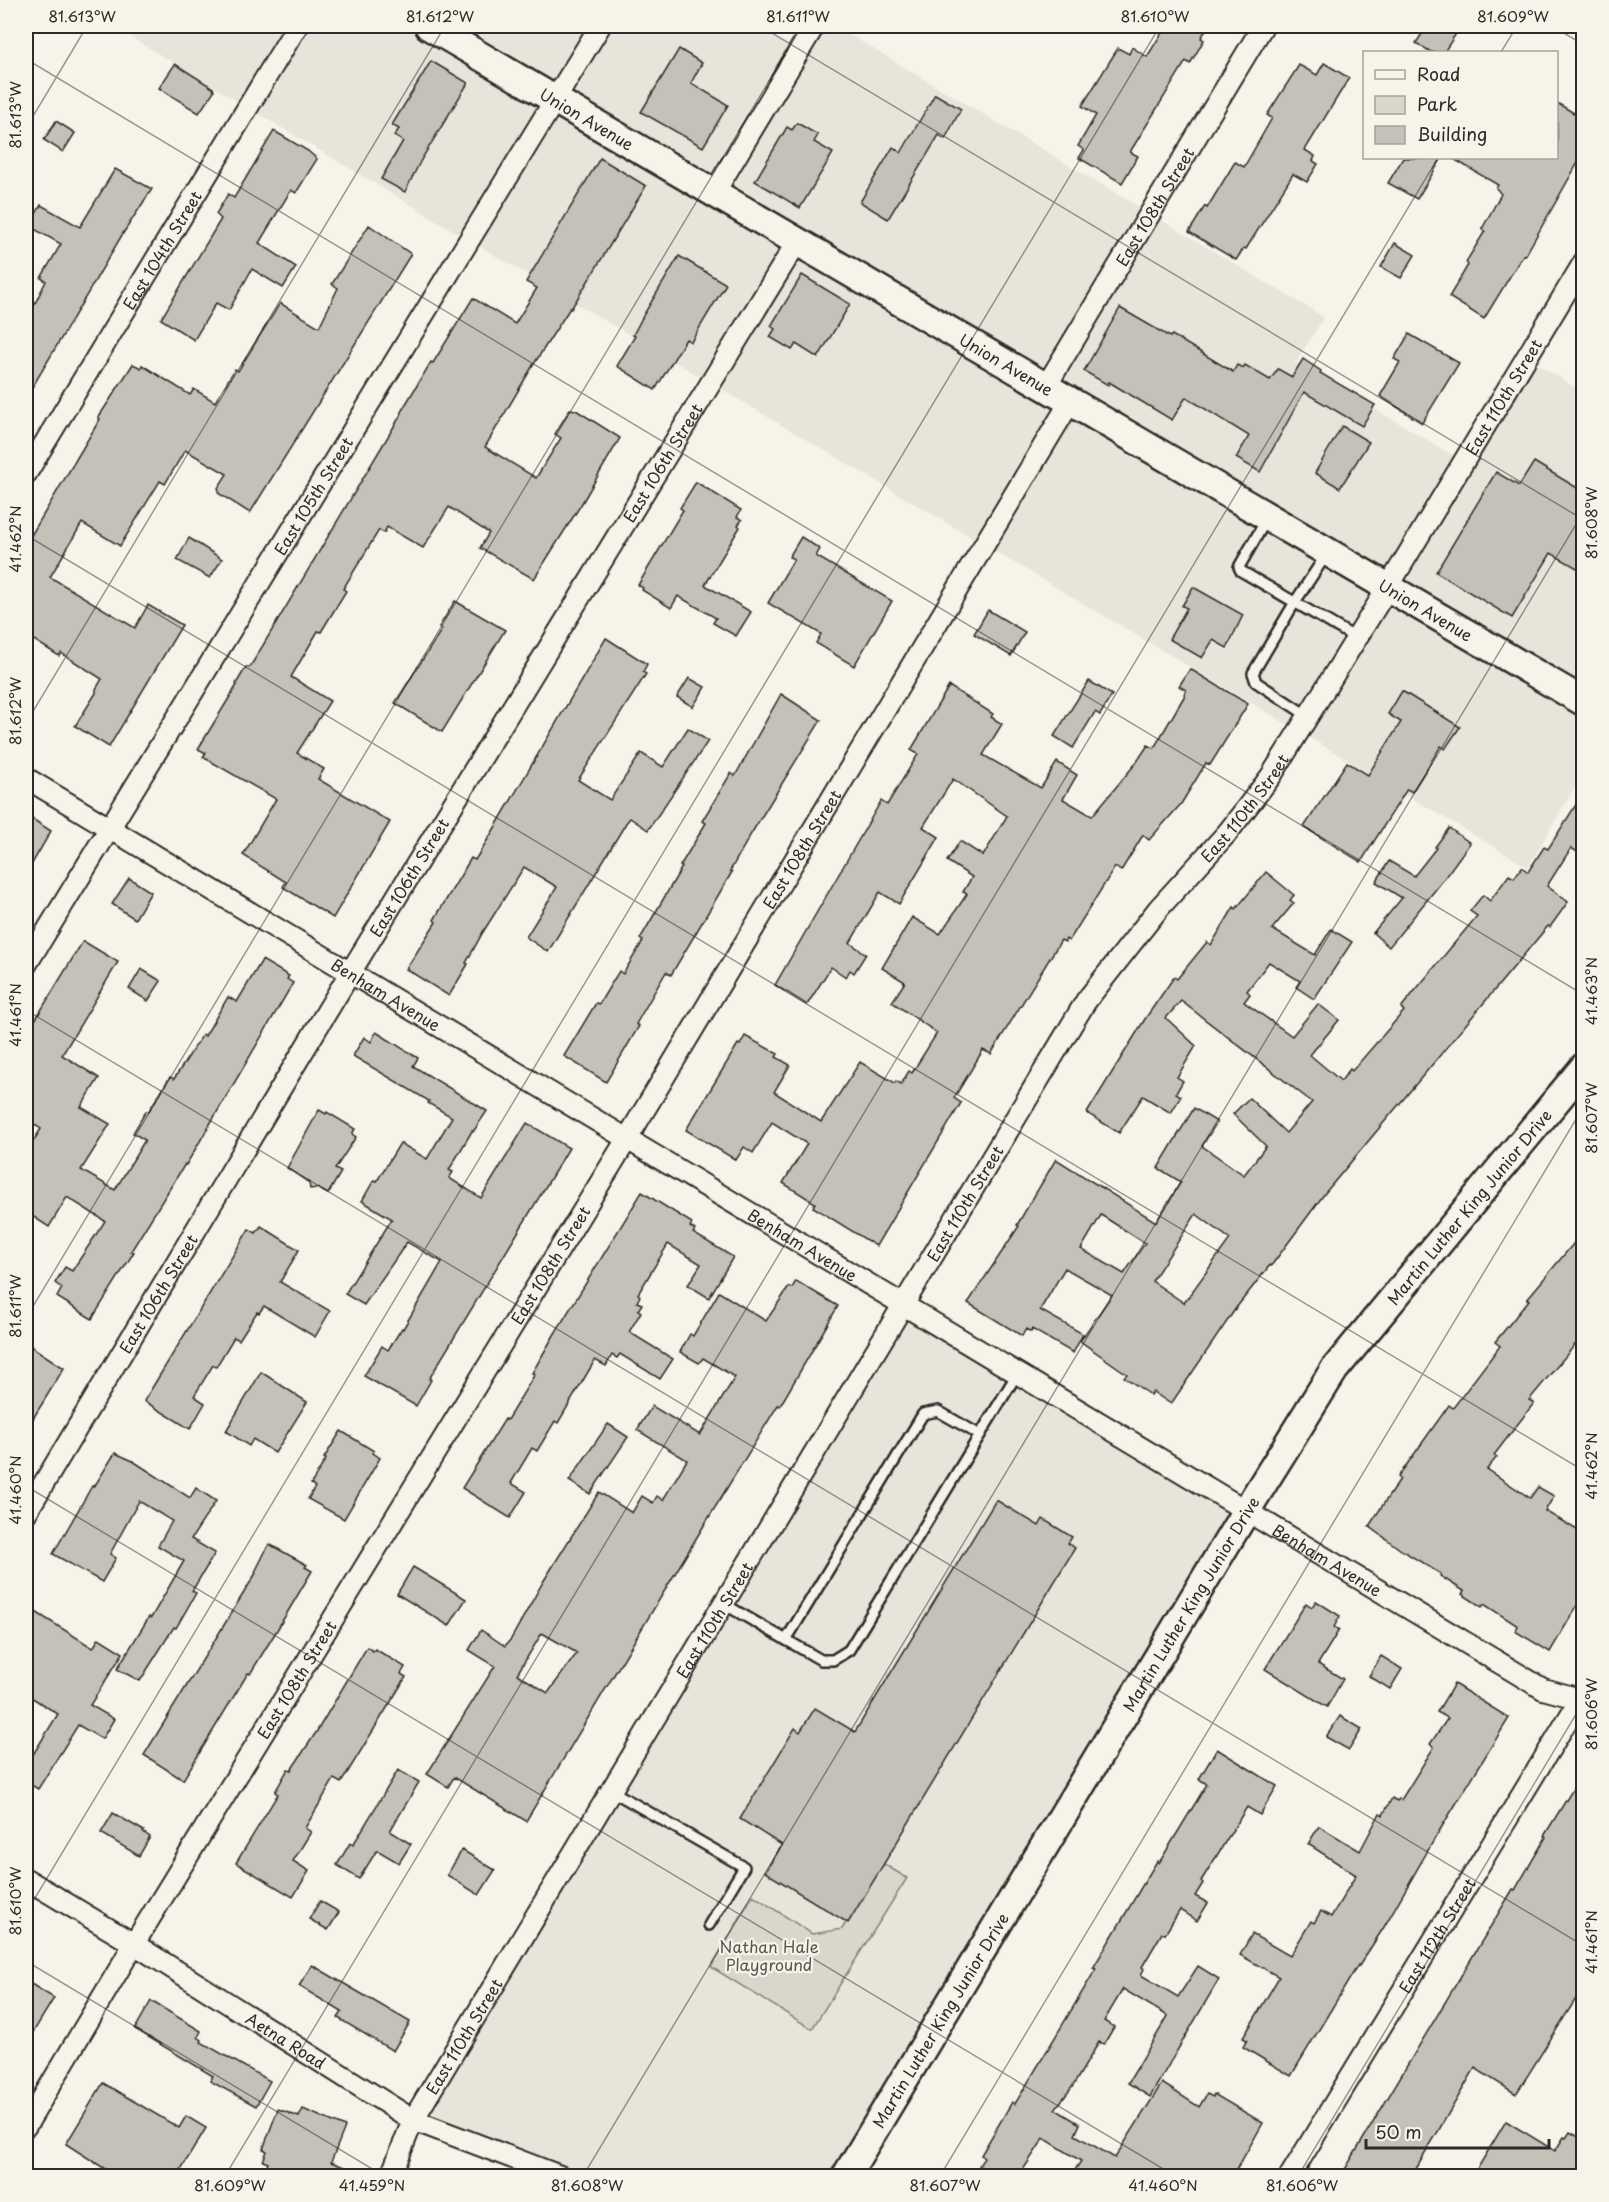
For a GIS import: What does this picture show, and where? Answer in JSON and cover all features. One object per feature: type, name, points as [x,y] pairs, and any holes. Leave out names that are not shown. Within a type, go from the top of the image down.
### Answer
[{"type":"main road","name":"Union Avenue","points":[[429,26],[1387,589],[1584,702]]},
{"type":"main road","name":"Martin Luther King Junior Drive","points":[[846,2176],[1246,1511],[1334,1370],[1584,1066]]},
{"type":"street","name":"East 104th Street","points":[[26,474],[297,26]]},
{"type":"street","name":"East 105th Street","points":[[26,965],[600,26]]},
{"type":"street","points":[[714,193],[814,26]]},
{"type":"street","name":"East 108th Street","points":[[1045,388],[1263,26]]},
{"type":"street","name":"East 106th Street","points":[[26,1513],[350,973],[797,242]]},
{"type":"street","name":"East 110th Street","points":[[391,2176],[414,2120],[1086,1001],[1159,908],[1228,832],[1271,776],[1387,589],[1584,262]]},
{"type":"street","name":"East 108th Street","points":[[26,2126],[134,1944],[627,1139],[1070,402]]},
{"type":"street","name":"Benham Avenue","points":[[26,778],[1543,1689],[1582,1698]]},
{"type":"street","name":"East 112th Street","points":[[1290,2176],[1582,1698]]},
{"type":"street","name":"Aetna Road","points":[[26,1879],[414,2120],[560,2176]]},
{"type":"lane","points":[[1267,518],[1239,567],[1241,571],[1356,638]]},
{"type":"lane","points":[[1308,716],[1256,682],[1253,674],[1327,553]]},
{"type":"lane","points":[[724,1604],[821,1660],[833,1660],[849,1650],[1017,1374]]},
{"type":"lane","points":[[786,1640],[923,1414],[938,1411],[980,1435]]},
{"type":"lane","points":[[612,1791],[744,1867],[709,1925]]},
{"type":"shaded area","points":[[112,26],[757,26],[799,50],[814,26],[835,26],[1324,317],[1296,362],[1463,461],[1526,357],[1583,392],[1583,773],[1528,867]]},
{"type":"shaded area","points":[[904,1305],[1246,1511],[846,2176],[560,2176],[414,2120]]},
{"type":"green space","name":"Nathan Hale Playground","points":[[882,1863],[907,1878],[812,2029],[711,1967],[753,1895],[812,1934],[842,1929]]},
{"type":"building","points":[[1166,26],[1208,26],[1201,38],[1204,40],[1190,64],[1186,61],[1130,152],[1138,156],[1122,183],[1079,158],[1084,150],[1078,146],[1096,115],[1082,106],[1118,48],[1129,54],[1132,47],[1147,57]]},
{"type":"building","points":[[1427,26],[1461,26],[1445,51],[1429,51],[1416,43]]},
{"type":"building","points":[[679,49],[702,63],[691,83],[728,105],[703,147],[641,112]]},
{"type":"building","points":[[431,61],[468,83],[421,160],[405,192],[381,179],[403,141],[394,136],[399,129],[392,125]]},
{"type":"building","points":[[1324,63],[1349,78],[1305,150],[1315,156],[1313,161],[1318,164],[1307,182],[1293,174],[1246,249],[1244,248],[1236,260],[1189,232],[1205,206],[1207,208],[1235,162],[1244,167],[1272,118],[1267,115],[1299,65],[1317,75]]},
{"type":"building","points":[[175,64],[213,88],[214,91],[199,113],[159,88]]},
{"type":"building","points":[[935,94],[961,109],[945,139],[939,135],[888,219],[860,202],[893,147],[901,153]]},
{"type":"building","points":[[1558,104],[1584,119],[1584,152],[1525,256],[1523,255],[1484,319],[1449,297],[1468,265],[1466,262],[1485,231],[1482,229],[1501,194],[1496,188],[1498,185],[1454,159],[1558,159]]},
{"type":"building","points":[[56,121],[75,133],[63,152],[44,140]]},
{"type":"building","points":[[797,123],[818,135],[814,142],[833,153],[800,208],[755,181],[787,127],[792,130]]},
{"type":"building","points":[[274,131],[317,159],[296,193],[291,190],[259,243],[296,267],[283,288],[252,269],[229,310],[216,303],[194,340],[161,319],[221,219],[216,214],[228,194],[234,198]]},
{"type":"building","points":[[600,158],[646,186],[571,309],[532,367],[485,447],[536,478],[561,438],[555,434],[570,409],[576,410],[620,438],[582,503],[534,579],[480,548],[489,533],[449,507],[423,548],[387,527],[384,533],[379,530],[343,589],[346,591],[321,632],[318,631],[291,677],[330,701],[297,753],[324,769],[318,779],[390,822],[333,918],[283,887],[286,882],[243,855],[276,799],[203,757],[206,753],[198,749],[246,667],[250,667],[431,362],[433,363],[473,298],[515,324],[537,288],[526,282]]},
{"type":"building","points":[[1402,159],[1441,159],[1417,199],[1388,183]]},
{"type":"building","points":[[115,169],[152,189],[122,235],[26,398],[26,322],[46,281],[41,278],[61,244],[29,226],[41,205],[80,227]]},
{"type":"building","points":[[369,225],[411,254],[250,513],[218,493],[218,488],[227,474],[185,450],[165,484],[160,481],[120,546],[82,523],[50,577],[135,628],[148,605],[182,625],[109,747],[75,726],[102,679],[61,653],[59,656],[26,635],[26,544],[100,419],[98,418],[133,364],[141,368],[142,365],[190,395],[194,389],[215,402],[235,369],[238,371],[280,303],[319,327],[338,288],[332,284]]},
{"type":"building","points":[[1395,243],[1415,255],[1401,278],[1381,267]]},
{"type":"building","points":[[679,256],[726,284],[691,342],[686,339],[655,390],[617,366],[635,336],[633,335],[644,314]]},
{"type":"building","points":[[802,275],[850,304],[818,358],[796,344],[792,350],[770,337],[775,329],[771,326]]},
{"type":"building","points":[[1120,308],[1170,337],[1172,335],[1233,372],[1237,365],[1243,368],[1245,365],[1270,380],[1278,369],[1292,377],[1303,359],[1321,371],[1320,373],[1375,405],[1362,426],[1304,392],[1260,472],[1236,458],[1249,436],[1186,397],[1172,420],[1109,382],[1108,385],[1084,371]]},
{"type":"building","points":[[1409,334],[1459,363],[1422,423],[1380,396],[1400,362],[1394,359]]},
{"type":"building","points":[[1342,426],[1369,442],[1340,488],[1315,473]]},
{"type":"building","points":[[1534,462],[1584,492],[1584,572],[1551,553],[1512,618],[1436,572],[1496,472],[1519,486]]},
{"type":"building","points":[[696,482],[741,510],[737,517],[742,520],[738,525],[740,527],[705,585],[751,612],[736,636],[713,623],[716,618],[678,596],[671,608],[642,590],[643,588],[638,585],[683,510],[680,508]]},
{"type":"building","points":[[801,537],[820,549],[816,556],[892,601],[854,666],[816,643],[821,634],[768,603],[794,559],[789,557]]},
{"type":"building","points":[[189,538],[222,559],[210,578],[177,560]]},
{"type":"building","points":[[1193,587],[1243,615],[1227,648],[1213,640],[1202,658],[1169,639],[1187,608],[1182,606]]},
{"type":"building","points":[[455,601],[505,630],[442,732],[395,703],[442,629],[439,627]]},
{"type":"building","points":[[988,610],[1025,632],[1011,656],[974,634]]},
{"type":"building","points":[[606,638],[647,664],[643,672],[646,674],[578,780],[610,800],[641,753],[663,767],[688,728],[708,741],[648,830],[630,818],[626,823],[548,952],[526,937],[557,887],[524,867],[483,932],[449,996],[406,969],[436,922],[434,920],[471,858],[475,860],[493,831]]},
{"type":"building","points":[[1190,669],[1248,704],[1210,765],[1206,763],[1181,804],[1149,840],[1143,835],[1121,871],[1115,867],[1069,941],[1061,940],[991,1054],[983,1050],[954,1098],[961,1103],[876,1246],[813,1207],[815,1203],[783,1183],[807,1144],[772,1122],[753,1153],[744,1147],[736,1160],[686,1130],[745,1036],[778,1054],[776,1057],[790,1065],[774,1092],[821,1122],[860,1062],[895,1083],[896,1081],[901,1084],[909,1071],[912,1073],[937,1033],[892,1002],[905,982],[882,968],[912,917],[940,934],[967,894],[963,892],[972,877],[947,861],[960,841],[983,856],[1007,816],[953,779],[923,827],[939,837],[899,904],[880,892],[850,943],[866,954],[854,973],[850,970],[846,977],[831,967],[807,1005],[775,985],[881,801],[887,805],[917,756],[918,754],[911,750],[949,686],[993,714],[991,717],[1002,724],[983,755],[1041,788],[1057,762],[1077,775],[1063,799],[1092,816],[1148,745],[1154,748],[1185,695],[1186,690],[1179,686]]},
{"type":"building","points":[[689,678],[705,687],[693,707],[677,697]]},
{"type":"building","points":[[1089,681],[1112,695],[1100,715],[1095,712],[1073,748],[1054,736]]},
{"type":"building","points":[[1402,691],[1460,727],[1445,749],[1441,746],[1412,792],[1407,789],[1361,862],[1304,827],[1347,762],[1368,775],[1401,722],[1388,714]]},
{"type":"building","points":[[781,694],[821,720],[751,834],[730,871],[732,872],[671,975],[666,972],[636,1024],[639,1026],[606,1082],[564,1056],[596,1003],[599,1004],[619,971],[623,974],[643,941],[640,939],[706,823],[702,821],[731,773],[735,776]]},
{"type":"building","points":[[1584,792],[1584,856],[1571,848],[1547,886],[1568,902],[1550,927],[1548,926],[1325,1193],[1271,1266],[1236,1308],[1171,1404],[1153,1392],[1151,1395],[1124,1377],[1127,1374],[1080,1341],[1112,1295],[1065,1268],[1040,1310],[1083,1334],[1073,1353],[1032,1329],[1031,1332],[1026,1329],[1022,1336],[968,1303],[1019,1226],[1017,1225],[1056,1159],[1156,1222],[1181,1182],[1158,1168],[1194,1108],[1217,1122],[1202,1146],[1244,1175],[1266,1146],[1233,1114],[1249,1098],[1286,1133],[1312,1102],[1181,1001],[1166,1018],[1196,1046],[1177,1077],[1183,1081],[1176,1093],[1181,1096],[1171,1113],[1143,1096],[1119,1133],[1087,1113],[1174,977],[1177,979],[1207,942],[1211,945],[1234,907],[1236,909],[1266,872],[1294,895],[1290,900],[1294,903],[1272,929],[1315,955],[1331,929],[1352,942],[1314,999],[1296,987],[1300,981],[1269,962],[1247,991],[1250,994],[1244,1002],[1292,1036],[1318,1004],[1339,1020],[1310,1055],[1341,1081],[1404,1011],[1401,1008],[1404,1004],[1477,916],[1470,911],[1483,895],[1490,901],[1509,875],[1514,878],[1522,867],[1528,872],[1544,847],[1548,849]],"holes":[[[1196,1214],[1230,1239],[1184,1303],[1152,1281]],[[1101,1215],[1145,1243],[1124,1274],[1081,1249]]]},
{"type":"building","points":[[26,815],[51,831],[26,874]]},
{"type":"building","points":[[1449,828],[1470,843],[1389,947],[1373,933],[1402,898],[1376,882],[1389,861],[1414,876]]},
{"type":"building","points":[[129,878],[151,892],[135,919],[112,904]]},
{"type":"building","points":[[83,941],[118,962],[62,1055],[99,1078],[81,1107],[110,1124],[81,1170],[115,1190],[145,1140],[133,1133],[170,1077],[174,1079],[203,1034],[205,1036],[228,997],[237,1002],[262,960],[289,976],[287,979],[293,983],[92,1319],[57,1297],[62,1288],[55,1283],[65,1267],[72,1271],[105,1221],[67,1197],[49,1227],[26,1212],[26,1153],[41,1129],[26,1119],[26,1035]]},
{"type":"building","points":[[141,969],[161,981],[148,1001],[129,989]]},
{"type":"building","points":[[376,1032],[418,1058],[413,1066],[487,1111],[449,1170],[453,1172],[449,1178],[481,1198],[527,1123],[569,1148],[429,1379],[431,1380],[416,1406],[364,1376],[382,1346],[388,1350],[403,1329],[442,1262],[407,1242],[364,1305],[345,1294],[392,1219],[362,1201],[374,1180],[377,1181],[400,1143],[427,1159],[452,1117],[353,1056],[364,1037],[371,1042]]},
{"type":"building","points":[[319,1110],[326,1114],[327,1112],[355,1129],[352,1134],[356,1137],[335,1169],[341,1172],[328,1194],[317,1188],[310,1189],[309,1183],[287,1168]]},
{"type":"building","points":[[642,1192],[692,1223],[690,1227],[695,1230],[693,1233],[733,1257],[709,1298],[688,1285],[701,1264],[668,1244],[638,1294],[640,1296],[637,1302],[642,1304],[638,1310],[641,1312],[629,1332],[673,1359],[660,1379],[620,1354],[617,1358],[612,1355],[606,1366],[595,1360],[558,1423],[555,1421],[537,1451],[532,1448],[511,1483],[526,1492],[510,1518],[462,1488],[535,1374],[532,1373],[554,1335]]},
{"type":"building","points":[[261,1226],[299,1250],[280,1282],[330,1311],[315,1337],[264,1306],[259,1313],[257,1312],[239,1340],[234,1337],[216,1367],[213,1365],[194,1396],[205,1403],[190,1429],[144,1401],[249,1229],[256,1233]]},
{"type":"building","points":[[1584,1231],[1584,1334],[1529,1400],[1534,1403],[1494,1455],[1497,1457],[1487,1469],[1530,1498],[1538,1487],[1554,1496],[1545,1511],[1584,1534],[1584,1594],[1550,1652],[1515,1631],[1518,1626],[1484,1604],[1482,1607],[1462,1594],[1464,1591],[1440,1576],[1441,1574],[1401,1550],[1369,1526],[1400,1479],[1398,1477],[1449,1405],[1453,1408],[1500,1346],[1495,1342],[1529,1300],[1527,1299]]},
{"type":"building","points":[[796,1281],[838,1306],[780,1406],[778,1405],[703,1527],[526,1821],[454,1777],[448,1787],[427,1774],[495,1666],[469,1650],[481,1630],[505,1646],[511,1639],[543,1582],[599,1492],[632,1513],[642,1496],[653,1503],[657,1496],[663,1500],[687,1460],[637,1430],[652,1406],[700,1435],[735,1377],[703,1358],[699,1363],[680,1352],[690,1334],[693,1336],[719,1292],[766,1321],[789,1287],[792,1288]],"holes":[[[542,1633],[577,1653],[548,1693],[517,1674]]]},
{"type":"building","points":[[26,1343],[64,1368],[26,1430]]},
{"type":"building","points":[[261,1372],[307,1402],[275,1453],[253,1439],[249,1446],[226,1431]]},
{"type":"building","points":[[608,1424],[628,1437],[590,1494],[569,1481]]},
{"type":"building","points":[[341,1431],[374,1451],[373,1453],[380,1458],[344,1519],[308,1499],[315,1487],[311,1484]]},
{"type":"building","points":[[115,1453],[133,1461],[190,1498],[196,1488],[216,1501],[191,1539],[215,1553],[192,1591],[196,1593],[176,1628],[174,1627],[140,1681],[117,1669],[149,1617],[151,1618],[184,1561],[158,1546],[172,1521],[139,1501],[110,1554],[116,1558],[102,1582],[53,1554],[92,1486],[94,1487]]},
{"type":"building","points":[[996,1500],[1039,1526],[1043,1519],[1072,1537],[1068,1543],[1075,1548],[848,1923],[765,1872],[782,1845],[740,1819],[795,1728],[800,1732],[815,1708],[855,1732]]},
{"type":"building","points":[[269,1544],[307,1565],[305,1567],[312,1571],[183,1780],[144,1755],[256,1573]]},
{"type":"building","points":[[413,1567],[466,1599],[449,1626],[397,1594]]},
{"type":"building","points":[[1316,1601],[1340,1616],[1334,1627],[1339,1630],[1318,1664],[1343,1679],[1327,1707],[1265,1669],[1306,1603],[1312,1607]]},
{"type":"building","points":[[26,1606],[93,1648],[99,1638],[123,1653],[90,1705],[114,1719],[102,1739],[78,1725],[38,1789],[26,1782],[26,1766],[58,1714],[26,1694]]},
{"type":"building","points":[[367,1647],[373,1651],[375,1649],[405,1667],[401,1674],[406,1677],[341,1783],[334,1779],[305,1828],[311,1832],[293,1861],[309,1871],[293,1897],[236,1863],[278,1794],[275,1792],[288,1769],[291,1770],[317,1731]]},
{"type":"building","points":[[1381,1656],[1402,1669],[1390,1689],[1369,1676]]},
{"type":"building","points":[[1454,1684],[1509,1718],[1438,1833],[1384,1927],[1358,1965],[1291,2076],[1243,2047],[1247,2040],[1243,2038],[1279,1977],[1240,1955],[1252,1934],[1290,1956],[1311,1921],[1314,1923],[1321,1911],[1331,1917],[1356,1875],[1308,1844],[1319,1826],[1360,1851],[1380,1813],[1383,1815],[1392,1798],[1397,1801],[1401,1800],[1434,1747],[1430,1744],[1448,1718],[1437,1712]]},
{"type":"building","points":[[1340,1716],[1362,1729],[1349,1750],[1326,1737]]},
{"type":"building","points":[[1217,1749],[1277,1786],[1260,1815],[1247,1807],[1201,1881],[1203,1883],[1195,1896],[1208,1903],[1197,1921],[1180,1910],[1165,1934],[1162,1933],[1142,1967],[1144,1969],[1141,1975],[1178,1997],[1198,1966],[1219,1979],[1150,2097],[1128,2083],[1168,2016],[1123,1989],[1104,2021],[1114,2027],[1104,2044],[1099,2042],[1073,2086],[1055,2109],[1080,2124],[1075,2135],[1115,2158],[1162,2083],[1199,2107],[1207,2094],[1213,2097],[1214,2094],[1263,2123],[1233,2176],[1071,2176],[1081,2161],[1044,2138],[1019,2176],[995,2176],[979,2166],[984,2157],[981,2155],[1012,2102],[1015,2104],[1096,1969],[1093,1968],[1157,1861],[1159,1863],[1207,1784],[1199,1779]]},
{"type":"building","points":[[398,1770],[419,1782],[390,1831],[411,1844],[399,1863],[377,1850],[359,1879],[337,1865],[350,1843],[353,1845]]},
{"type":"building","points":[[1584,1771],[1584,1986],[1516,2094],[1475,2068],[1412,2176],[1341,2176],[1513,1889],[1515,1890],[1546,1837],[1544,1836]]},
{"type":"building","points":[[113,1813],[150,1837],[139,1856],[101,1833]]},
{"type":"building","points":[[462,1850],[495,1870],[479,1895],[447,1875]]},
{"type":"building","points":[[320,1901],[339,1912],[328,1930],[309,1919]]},
{"type":"building","points":[[312,1965],[410,2022],[393,2051],[338,2018],[342,2012],[299,1986]]},
{"type":"building","points":[[26,1981],[54,1998],[26,2044]]},
{"type":"building","points":[[151,2001],[201,2031],[198,2037],[202,2040],[201,2042],[270,2081],[256,2106],[210,2081],[213,2076],[135,2029]]},
{"type":"building","points":[[103,2083],[179,2128],[186,2116],[206,2128],[177,2176],[116,2176],[66,2144]]},
{"type":"building","points":[[278,2109],[299,2117],[303,2109],[345,2127],[331,2162],[365,2176],[279,2176],[265,2171],[268,2163],[263,2161],[267,2151],[263,2149]]},
{"type":"building","points":[[1506,2121],[1555,2151],[1570,2132],[1584,2140],[1584,2176],[1473,2176]]}]
